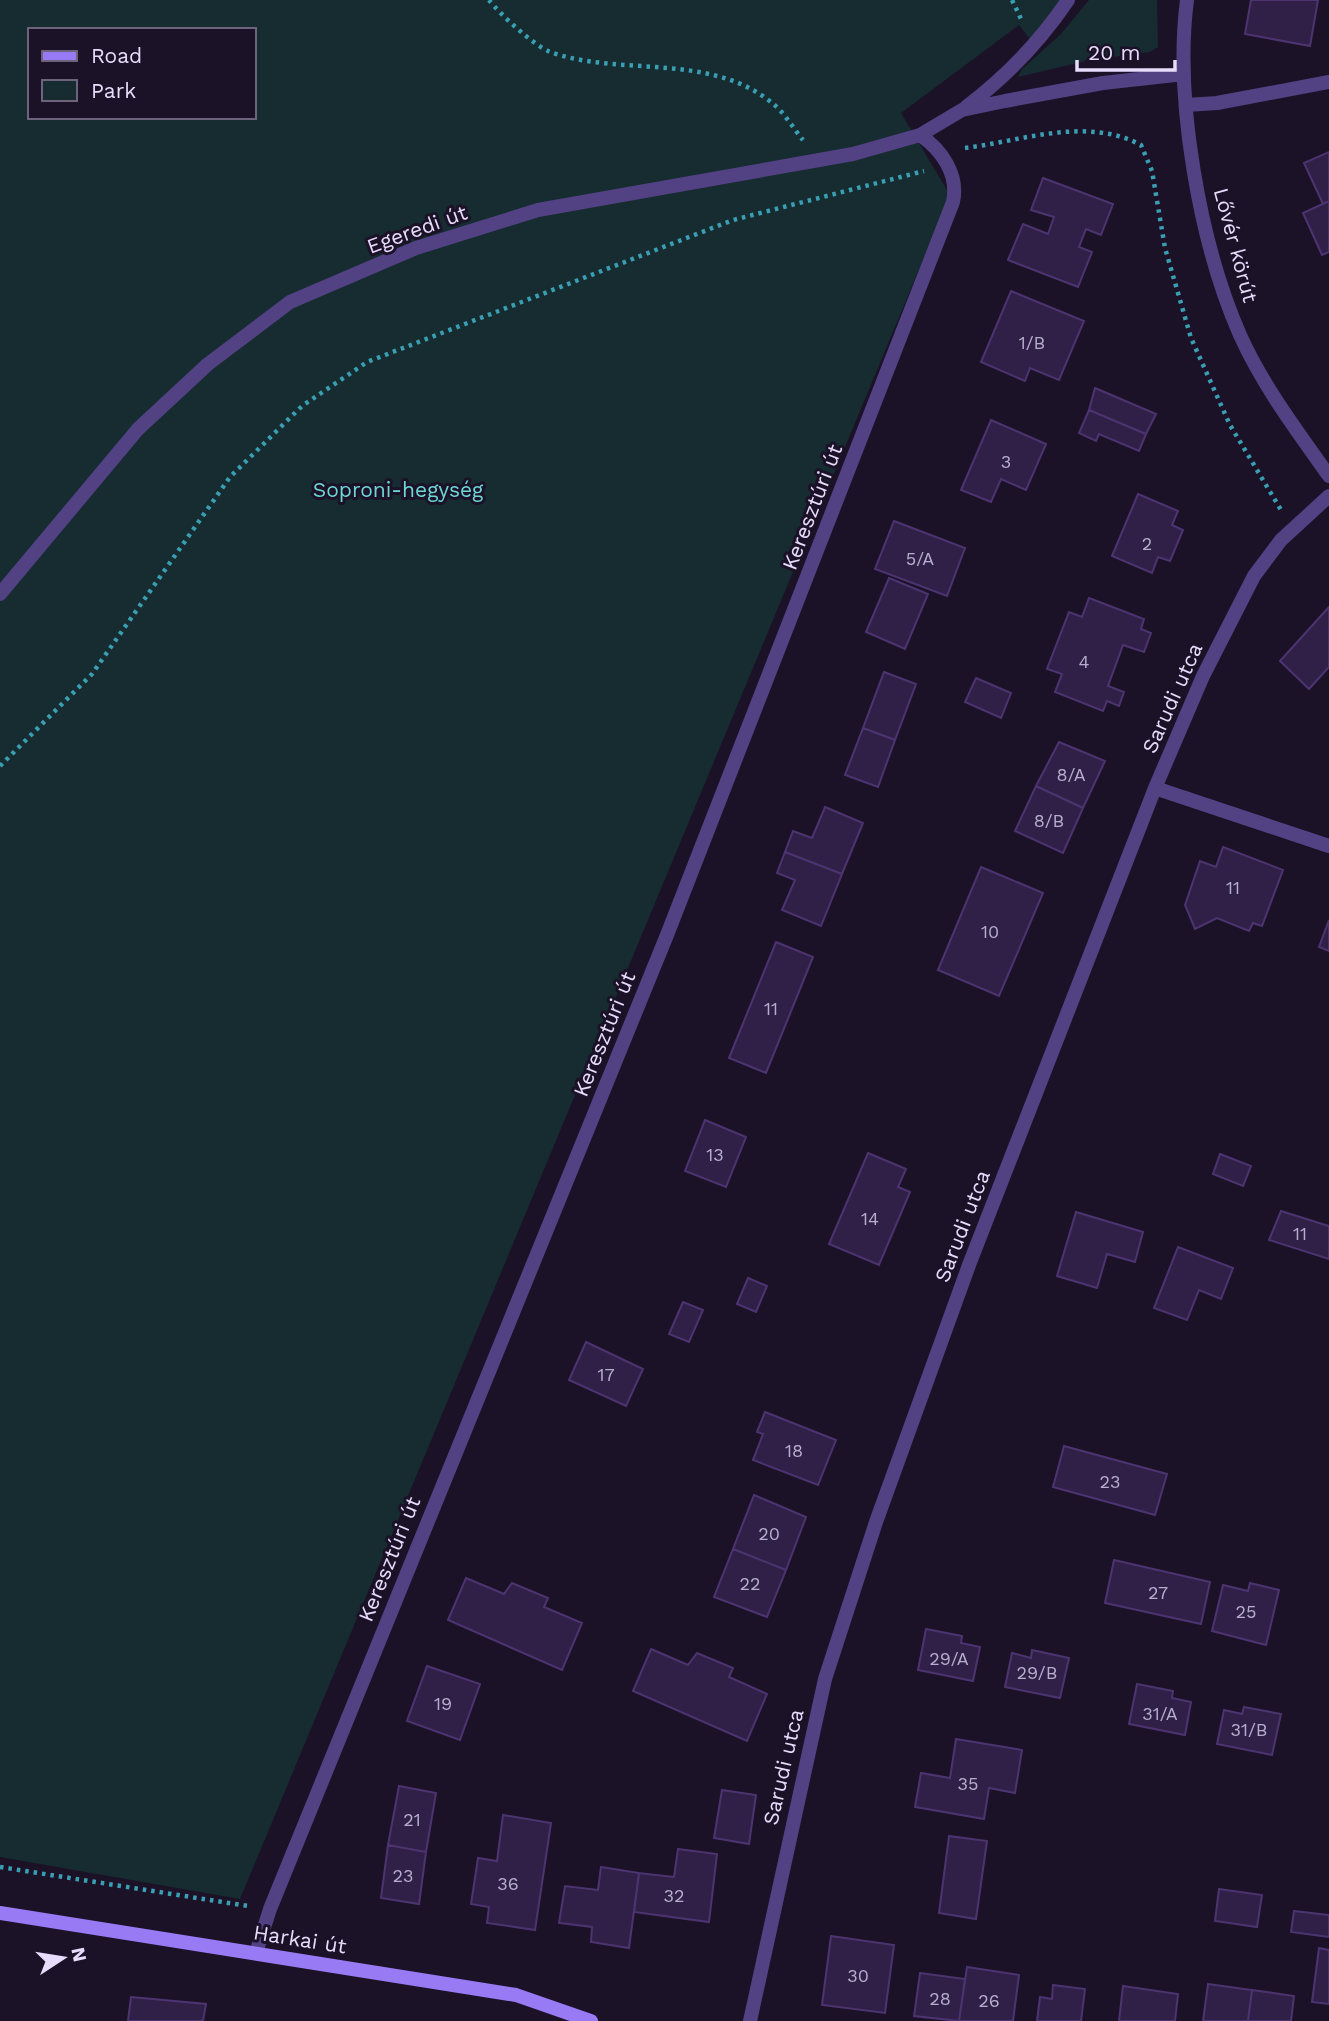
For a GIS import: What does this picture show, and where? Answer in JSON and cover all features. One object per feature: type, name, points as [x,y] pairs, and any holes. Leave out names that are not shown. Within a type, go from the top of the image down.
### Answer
[{"type":"main road","name":"Harkai út","points":[[0,1913],[516,1995],[591,2021]]},
{"type":"street","name":"Egeredi út","points":[[0,594],[138,429],[208,363],[290,302],[416,248],[538,210],[689,180],[819,160],[920,135],[998,83],[1035,46],[1068,0]]},
{"type":"street","name":"Lővér körút","points":[[1187,0],[1184,74],[1186,105],[1204,215],[1220,279],[1241,335],[1294,427],[1329,475]]},
{"type":"street","name":"Egeredi út","points":[[961,110],[1103,83],[1184,74]]},
{"type":"street","points":[[1186,105],[1217,103],[1329,82]]},
{"type":"street","points":[[920,135],[941,152]]},
{"type":"street","name":"Keresztúri út","points":[[256,1954],[270,1909],[667,935],[948,215],[955,192],[951,174],[941,152]]},
{"type":"street","name":"Sarudi utca","points":[[750,2021],[822,1693],[848,1603],[968,1265],[1155,788],[1203,676],[1254,576],[1292,529],[1329,496]]},
{"type":"street","points":[[1155,788],[1329,846]]},
{"type":"path","points":[[489,0],[498,11],[548,51],[609,66],[666,67],[730,80],[772,103],[819,160]]},
{"type":"path","points":[[0,766],[92,674],[230,477],[302,406],[367,362],[733,220],[922,172],[929,166],[929,156],[941,152],[1064,132],[1110,132],[1141,145],[1152,172],[1165,248],[1191,338],[1230,425],[1292,529]]},
{"type":"path","points":[[0,1867],[270,1909]]},
{"type":"green space","name":"Soproni-hegység","points":[[0,0],[1064,0],[1035,46],[1019,25],[901,113],[950,195],[240,1899],[0,1857]]},
{"type":"green space","points":[[1089,0],[1157,0],[1158,47],[1150,52],[1090,60],[1018,77],[1022,69],[1061,34]]},
{"type":"building","points":[[1251,0],[1318,0],[1310,46],[1245,34]]},
{"type":"building","points":[[1329,152],[1329,201],[1323,204],[1304,163]]},
{"type":"building","points":[[1043,178],[1113,204],[1101,235],[1086,229],[1079,247],[1092,252],[1078,287],[1008,260],[1023,224],[1048,234],[1054,217],[1031,210]]},
{"type":"building","points":[[1329,201],[1329,252],[1322,255],[1303,213]]},
{"type":"building","points":[[1011,291],[1084,321],[1059,380],[1030,368],[1025,381],[981,362]]},
{"type":"building","points":[[1095,388],[1156,414],[1146,434],[1089,410]]},
{"type":"building","points":[[1089,410],[1146,434],[1139,451],[1099,434],[1096,441],[1079,433]]},
{"type":"building","points":[[991,420],[1046,444],[1026,490],[1001,479],[991,502],[961,490]]},
{"type":"building","points":[[1138,494],[1178,511],[1172,525],[1183,530],[1170,561],[1158,557],[1152,573],[1112,556]]},
{"type":"building","points":[[894,521],[965,548],[947,596],[875,569]]},
{"type":"building","points":[[889,578],[928,594],[905,649],[866,632]]},
{"type":"building","points":[[1089,598],[1144,619],[1141,629],[1151,633],[1144,652],[1123,645],[1108,686],[1124,692],[1119,706],[1107,701],[1103,711],[1055,692],[1062,674],[1047,669],[1069,612],[1082,617]]},
{"type":"building","points":[[1329,607],[1329,667],[1309,689],[1280,661]]},
{"type":"building","points":[[884,672],[916,684],[895,740],[863,728]]},
{"type":"building","points":[[976,678],[1011,693],[1001,718],[965,702]]},
{"type":"building","points":[[863,728],[895,740],[878,787],[845,775]]},
{"type":"building","points":[[1059,742],[1105,761],[1083,808],[1036,786]]},
{"type":"building","points":[[1036,786],[1083,808],[1063,853],[1015,831]]},
{"type":"building","points":[[825,807],[863,823],[842,874],[785,852],[793,831],[812,838]]},
{"type":"building","points":[[1223,847],[1283,870],[1262,926],[1253,923],[1249,931],[1217,918],[1195,929],[1185,905],[1200,861],[1216,867]]},
{"type":"building","points":[[785,852],[842,874],[821,926],[782,910],[795,880],[777,873]]},
{"type":"building","points":[[981,867],[1043,893],[999,996],[938,970]]},
{"type":"building","points":[[1329,920],[1329,951],[1319,947]]},
{"type":"building","points":[[776,942],[813,957],[766,1073],[729,1058]]},
{"type":"building","points":[[705,1120],[746,1137],[726,1187],[685,1171]]},
{"type":"building","points":[[868,1153],[906,1169],[898,1187],[910,1192],[879,1265],[829,1244]]},
{"type":"building","points":[[1220,1154],[1251,1166],[1243,1186],[1213,1174]]},
{"type":"building","points":[[1281,1211],[1329,1226],[1329,1259],[1269,1240]]},
{"type":"building","points":[[1076,1212],[1143,1232],[1135,1262],[1107,1254],[1097,1288],[1057,1276]]},
{"type":"building","points":[[1178,1247],[1233,1268],[1221,1299],[1199,1290],[1187,1320],[1154,1308]]},
{"type":"building","points":[[748,1278],[767,1286],[756,1312],[737,1304]]},
{"type":"building","points":[[683,1302],[703,1310],[689,1342],[669,1334]]},
{"type":"building","points":[[586,1342],[643,1369],[626,1406],[569,1380]]},
{"type":"building","points":[[765,1412],[836,1440],[818,1485],[753,1460],[763,1434],[757,1432]]},
{"type":"building","points":[[1064,1446],[1167,1474],[1155,1515],[1053,1487]]},
{"type":"building","points":[[754,1495],[806,1517],[786,1570],[733,1549]]},
{"type":"building","points":[[733,1549],[786,1570],[767,1617],[714,1597]]},
{"type":"building","points":[[1114,1560],[1210,1582],[1201,1624],[1105,1603]]},
{"type":"building","points":[[466,1578],[504,1594],[512,1583],[548,1598],[544,1607],[582,1623],[562,1670],[448,1620]]},
{"type":"building","points":[[1250,1583],[1279,1590],[1266,1645],[1212,1631],[1223,1585],[1248,1591]]},
{"type":"building","points":[[926,1629],[962,1636],[961,1643],[980,1647],[973,1681],[918,1670]]},
{"type":"building","points":[[651,1649],[688,1665],[697,1653],[733,1668],[729,1677],[767,1694],[747,1741],[633,1691]]},
{"type":"building","points":[[1032,1650],[1069,1658],[1060,1698],[1005,1687],[1012,1653],[1031,1658]]},
{"type":"building","points":[[427,1666],[480,1684],[460,1740],[407,1721]]},
{"type":"building","points":[[1137,1684],[1173,1691],[1172,1698],[1191,1702],[1185,1735],[1129,1724]]},
{"type":"building","points":[[1244,1707],[1281,1714],[1272,1755],[1217,1744],[1224,1710],[1242,1714]]},
{"type":"building","points":[[956,1739],[1022,1750],[1015,1793],[989,1788],[984,1819],[915,1807],[921,1773],[950,1778]]},
{"type":"building","points":[[399,1786],[436,1793],[426,1852],[388,1845]]},
{"type":"building","points":[[722,1790],[756,1795],[749,1844],[714,1838]]},
{"type":"building","points":[[503,1815],[551,1823],[535,1930],[487,1923],[489,1907],[471,1904],[478,1858],[497,1861]]},
{"type":"building","points":[[949,1836],[987,1841],[976,1919],[939,1913]]},
{"type":"building","points":[[388,1845],[426,1852],[419,1904],[381,1898]]},
{"type":"building","points":[[678,1849],[717,1854],[709,1922],[634,1912],[639,1873],[674,1877]]},
{"type":"building","points":[[601,1867],[639,1873],[629,1948],[591,1942],[592,1927],[559,1923],[565,1886],[598,1890]]},
{"type":"building","points":[[1219,1889],[1262,1895],[1257,1927],[1215,1921]]},
{"type":"building","points":[[1294,1911],[1329,1915],[1329,1937],[1291,1932]]},
{"type":"building","points":[[831,1936],[894,1945],[885,2013],[822,2005]]},
{"type":"building","points":[[1319,1948],[1329,1950],[1329,2004],[1312,2002]]},
{"type":"building","points":[[967,1967],[1019,1975],[1013,2021],[959,2021]]},
{"type":"building","points":[[920,1973],[965,1979],[959,2021],[914,2016]]},
{"type":"building","points":[[1208,1984],[1252,1990],[1248,2021],[1203,2021]]},
{"type":"building","points":[[1053,1985],[1085,1989],[1081,2021],[1037,2021],[1040,1997],[1052,1999]]},
{"type":"building","points":[[1123,1986],[1178,1994],[1175,2021],[1119,2021]]},
{"type":"building","points":[[1252,1990],[1294,1996],[1291,2021],[1248,2021]]},
{"type":"building","points":[[131,1997],[206,2004],[203,2021],[128,2021]]}]
